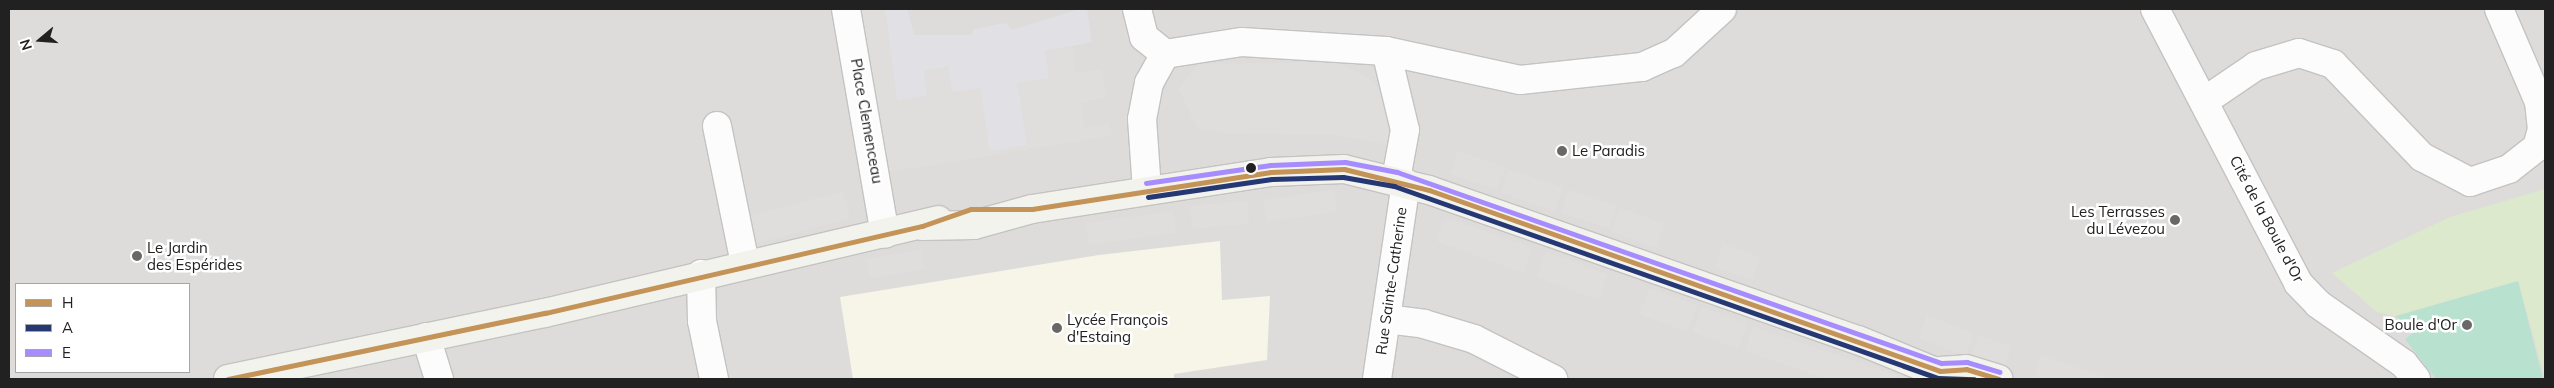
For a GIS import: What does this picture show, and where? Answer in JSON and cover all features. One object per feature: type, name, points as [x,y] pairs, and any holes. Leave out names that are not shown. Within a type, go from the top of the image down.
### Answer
[{"type":"street","name":"Place Clemenceau","points":[[846,9],[885,234]]},
{"type":"street","points":[[1137,9],[1144,37],[1165,54],[1242,42],[1386,51],[1520,80],[1602,74],[1642,67],[1674,53],[1722,9]]},
{"type":"street","name":"Cité de la Boule d'Or","points":[[2155,9],[2206,100],[2298,283],[2318,304],[2404,364],[2416,379]]},
{"type":"street","points":[[2206,100],[2256,66],[2299,53],[2332,64],[2422,157],[2454,178],[2470,182],[2509,169],[2541,149],[2542,130],[2539,102],[2499,9]]},
{"type":"street","name":"Rue Sainte-Catherine","points":[[1377,379],[1386,319],[1405,130],[1386,51]]},
{"type":"street","points":[[1147,190],[1142,119],[1149,83],[1165,54]]},
{"type":"street","points":[[717,126],[744,264]]},
{"type":"street","points":[[228,379],[426,337],[744,264],[922,226],[974,225],[1032,209],[1147,190],[1270,172],[1326,170],[1401,181],[1946,375],[1966,369],[1998,379]]},
{"type":"street","points":[[701,274],[702,321],[714,379]]},
{"type":"street","points":[[1386,319],[1424,324],[1474,339],[1553,379]]},
{"type":"street","points":[[426,337],[439,379]]},
{"type":"shaded area","points":[[9,9],[2545,9],[2545,379],[9,379]]},
{"type":"shaded area","points":[[833,9],[885,9],[897,100],[922,70],[948,66],[952,92],[980,88],[990,150],[1017,83],[1049,78],[1045,51],[1072,47],[1076,73],[1101,69],[1106,98],[1081,102],[1085,128],[1109,124],[1112,136],[869,175]]},
{"type":"shaded area","points":[[885,9],[907,9],[914,35],[971,35],[974,29],[1006,23],[1012,30],[1080,9],[1087,10],[1092,42],[1045,51],[1049,78],[1017,83],[1027,145],[990,151],[980,88],[952,92],[948,66],[923,71],[927,96],[897,100]]},
{"type":"shaded area","points":[[1338,62],[1374,82],[1391,112],[1394,133],[1390,145],[1335,135],[1229,133],[1197,128],[1179,89],[1198,64]]},
{"type":"shaded area","points":[[1458,151],[1505,167],[1497,190],[1450,174]]},
{"type":"shaded area","points":[[1509,169],[1563,188],[1555,211],[1501,193]]},
{"type":"shaded area","points":[[1334,190],[1337,212],[1267,222],[1264,200]]},
{"type":"shaded area","points":[[1568,190],[1617,206],[1609,229],[1561,213]]},
{"type":"shaded area","points":[[843,191],[850,218],[757,243],[749,216]]},
{"type":"shaded area","points":[[1247,201],[1249,224],[1192,229],[1190,206]]},
{"type":"shaded area","points":[[1620,208],[1664,224],[1656,248],[1611,231]]},
{"type":"shaded area","points":[[1173,211],[1176,233],[1089,245],[1086,223]]},
{"type":"shaded area","points":[[1446,217],[1532,248],[1524,273],[1437,241]]},
{"type":"shaded area","name":"Lycée François d'Estaing","points":[[1220,241],[1222,300],[1270,296],[1267,360],[1174,374],[1174,379],[853,379],[840,297],[1099,255]]},
{"type":"shaded area","points":[[1723,244],[1760,257],[1752,280],[1715,268]]},
{"type":"shaded area","points":[[921,250],[924,270],[870,278],[867,259]]},
{"type":"shaded area","points":[[1546,252],[1608,275],[1599,300],[1537,277]]},
{"type":"shaded area","points":[[1649,288],[1697,305],[1687,332],[1639,314]]},
{"type":"shaded area","points":[[1702,307],[1747,323],[1738,349],[1693,332]]},
{"type":"shaded area","points":[[1927,316],[1974,333],[1966,356],[1919,339]]},
{"type":"shaded area","points":[[1753,327],[1909,379],[1828,379],[1745,351]]},
{"type":"shaded area","points":[[1979,335],[2012,347],[2004,369],[1971,357]]},
{"type":"shaded area","points":[[2040,355],[2112,379],[2034,379]]},
{"type":"green space","points":[[2545,189],[2545,379],[2518,281],[2396,316],[2377,312],[2332,273],[2450,217]]},
{"type":"green space","name":"Boule d'Or","points":[[2518,281],[2543,379],[2436,379],[2405,339],[2412,334],[2396,316]]},
{"type":"transit line","name":"E","points":[[1146,183],[1271,165],[1345,162],[1397,172],[1941,363],[1967,362],[2000,372]]},
{"type":"transit line","name":"H","points":[[228,379],[545,313],[922,226],[971,209],[1032,209],[1271,172],[1344,169],[1429,190],[1940,371],[1966,369],[1998,379]]},
{"type":"transit line","name":"A","points":[[1148,197],[1272,179],[1343,177],[1394,186],[1938,378],[1974,379]]},
{"type":"place","name":"Le Paradis","points":[[1562,151]]},
{"type":"place","name":"Les Terrasses du Lévezou","points":[[2175,220]]},
{"type":"place","name":"Le Jardin des Espérides","points":[[137,256]]},
{"type":"place","name":"Boule d'Or","points":[[2467,325]]},
{"type":"place","name":"Lycée François d'Estaing","points":[[1057,328]]}]
